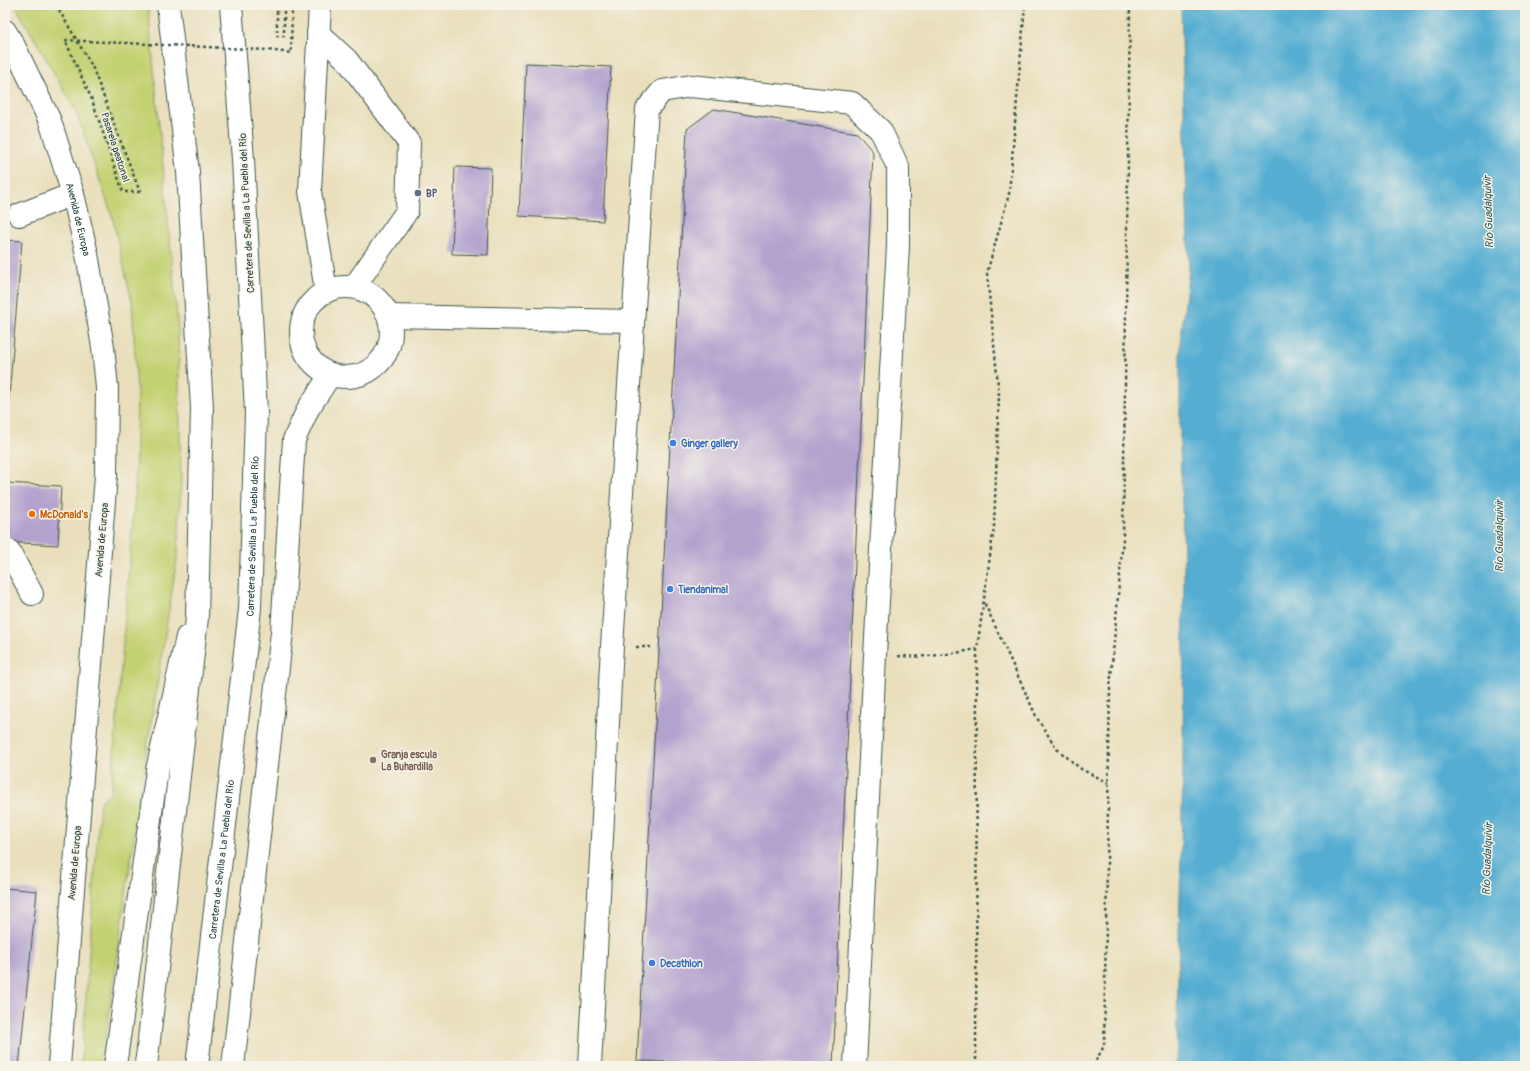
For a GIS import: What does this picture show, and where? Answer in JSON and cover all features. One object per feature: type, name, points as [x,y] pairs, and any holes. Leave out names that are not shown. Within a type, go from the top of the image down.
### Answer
[{"type":"main road","points":[[146,1066],[197,618],[199,583],[202,408],[188,172],[168,5]]},
{"type":"main road","name":"Carretera de Sevilla a La Puebla del Río","points":[[197,1066],[250,609],[256,413],[244,159],[231,5]]},
{"type":"main road","points":[[320,5],[310,190],[326,291]]},
{"type":"main road","name":"Avenida de Europa","points":[[5,31],[14,46],[50,121],[73,194],[88,254],[103,347],[107,388],[108,433],[105,483],[59,1066]]},
{"type":"main road","points":[[318,33],[348,60],[409,143],[407,211],[354,287]]},
{"type":"main road","points":[[590,1066],[612,638],[647,109],[662,91],[691,86],[852,103],[881,131],[898,167],[898,246],[875,655],[855,1066]]},
{"type":"main road","points":[[19,215],[73,194]]},
{"type":"main road","points":[[339,287],[354,287],[368,292],[381,302],[389,316],[391,336],[387,351],[378,364],[362,374],[346,377],[331,374],[315,365],[306,352],[301,338],[301,329],[304,314],[313,301],[326,291],[339,287]]},
{"type":"main road","points":[[389,316],[632,321]]},
{"type":"main road","points":[[236,1063],[282,632],[294,440],[308,409],[331,374]]},
{"type":"main road","points":[[5,551],[9,551],[32,594]]},
{"type":"main road","points":[[115,1066],[157,770],[199,583]]},
{"type":"path","name":"Pasarela peatonal","points":[[56,5],[92,66],[140,192],[123,192],[92,100],[64,40],[268,50],[291,53],[292,5]]},
{"type":"path","points":[[277,5],[277,36],[284,36],[284,5]]},
{"type":"path","points":[[976,1066],[977,649],[994,527],[999,395],[987,273],[1009,194],[1025,5]]},
{"type":"path","points":[[1093,1066],[1104,1046],[1110,687],[1124,539],[1130,5]]},
{"type":"path","points":[[984,604],[1037,718],[1057,749],[1081,769],[1109,784]]},
{"type":"path","points":[[875,655],[923,657],[977,649]]},
{"type":"green space","points":[[15,5],[148,5],[178,328],[181,478],[178,553],[143,773],[103,1058],[95,1066],[81,1066],[100,802],[111,792],[135,493],[137,392],[132,302],[112,216],[76,111]]},
{"type":"water","name":"Río Guadalquivir","points":[[1181,5],[1525,5],[1525,1066],[1176,1066],[1183,770],[1184,558],[1180,446],[1180,344],[1189,270]]},
{"type":"building","points":[[526,63],[611,67],[603,221],[519,216]]},
{"type":"building","points":[[714,109],[857,133],[873,152],[833,1066],[637,1061],[687,129]]},
{"type":"building","points":[[455,167],[491,168],[488,255],[452,254]]},
{"type":"building","points":[[5,240],[22,241],[6,433],[5,433]]},
{"type":"building","name":"McDonald's","points":[[5,483],[61,486],[58,545],[5,542]]},
{"type":"building","points":[[5,888],[37,891],[19,1066],[5,1066]]},
{"type":"place","name":"BP","points":[[418,193]]},
{"type":"place","name":"Ginger gallery","points":[[673,443]]},
{"type":"place","name":"McDonald's","points":[[32,514]]},
{"type":"place","name":"Tiendanimal","points":[[670,589]]},
{"type":"place","name":"Granja escula La Buhardilla","points":[[373,760]]},
{"type":"place","name":"Decathlon","points":[[652,963]]}]
